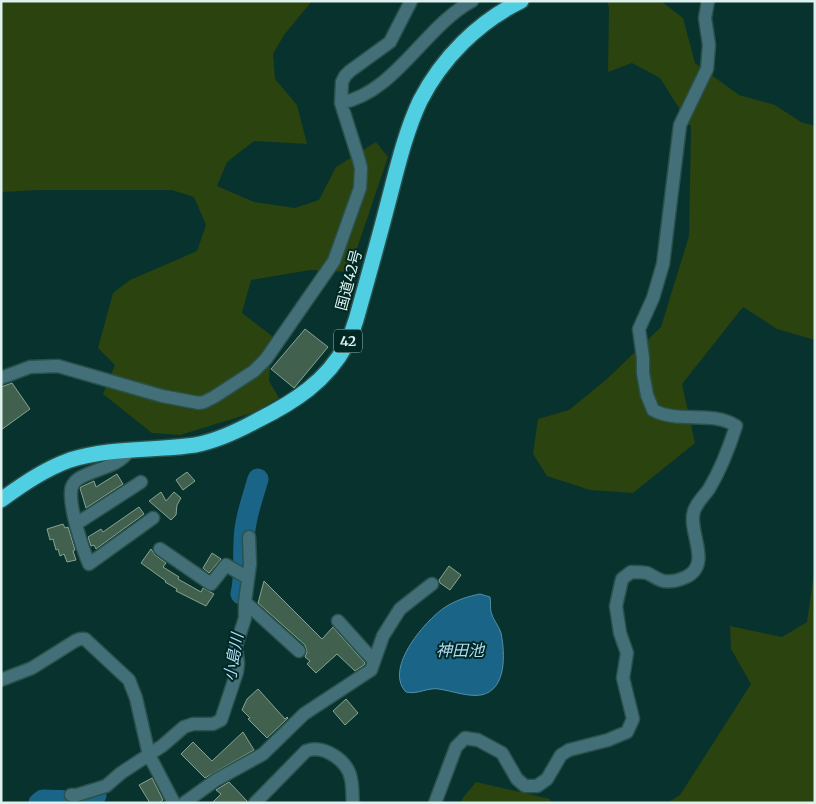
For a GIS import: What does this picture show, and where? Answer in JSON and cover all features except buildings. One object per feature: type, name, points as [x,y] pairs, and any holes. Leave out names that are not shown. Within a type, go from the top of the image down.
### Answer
[{"type":"highway","name":"国道42号","points":[[1,500],[36,476],[70,460],[93,455],[195,445],[226,436],[293,401],[313,386],[333,366],[347,344],[356,320],[405,141],[420,102],[437,73],[464,42],[489,20],[515,2]]},
{"type":"street","points":[[400,1],[404,16]]},
{"type":"street","points":[[1,378],[30,367],[58,366],[162,396],[199,402],[208,401],[254,372],[274,349],[334,261],[360,188],[361,168],[341,103],[341,88],[345,76],[390,42],[411,1]]},
{"type":"street","points":[[341,103],[361,97],[379,84],[418,50],[447,17],[472,1]]},
{"type":"street","points":[[435,803],[456,747],[465,738],[478,740],[502,753],[516,779],[525,786],[537,786],[547,779],[561,755],[569,750],[608,740],[627,732],[633,719],[623,678],[627,653],[620,633],[616,606],[622,579],[631,572],[645,573],[664,581],[681,580],[691,575],[698,566],[698,545],[692,520],[693,511],[708,490],[724,460],[736,426],[728,420],[672,416],[659,414],[653,410],[647,395],[643,373],[639,329],[653,298],[663,264],[680,125],[707,69],[709,44],[705,18],[708,1]]},
{"type":"street","points":[[129,451],[120,461],[79,478],[70,491],[76,524],[89,564],[153,518]]},
{"type":"street","points":[[76,524],[142,482]]},
{"type":"street","points":[[71,795],[106,786],[121,773],[149,756],[184,727],[193,724],[213,724],[221,720],[237,672],[236,646],[243,625],[250,564],[249,537]]},
{"type":"street","points":[[160,549],[211,584],[226,565],[248,578]]},
{"type":"street","points":[[184,803],[216,780],[263,754],[304,714],[367,674],[373,668],[383,636],[400,609],[432,584]]},
{"type":"street","points":[[245,602],[299,651]]},
{"type":"street","points":[[338,621],[374,661]]},
{"type":"street","points":[[1,680],[32,668],[75,641],[85,639],[129,680],[136,698],[149,756],[174,803]]},
{"type":"street","points":[[255,803],[306,751],[312,748],[319,749],[336,757],[348,768],[353,803]]},
{"type":"green space","points":[[1,1],[312,1],[284,35],[273,54],[275,79],[297,105],[307,144],[254,141],[227,162],[217,186],[254,202],[295,208],[319,200],[336,167],[376,142],[388,157],[349,272],[310,270],[251,280],[242,313],[272,336],[269,381],[279,398],[255,412],[180,435],[152,433],[103,394],[115,365],[98,348],[113,293],[130,280],[197,251],[206,225],[194,197],[172,190],[39,190],[1,192]]},
{"type":"green space","points":[[607,1],[661,1],[683,18],[695,63],[739,95],[775,105],[801,122],[815,126],[815,340],[777,329],[743,307],[682,384],[695,443],[633,493],[590,490],[547,476],[533,454],[538,419],[569,410],[607,379],[661,327],[689,236],[691,127],[660,78],[632,63],[608,72],[609,8]]},
{"type":"green space","points":[[815,566],[815,803],[667,803],[680,795],[751,684],[731,649],[730,626],[782,637],[807,622]]},
{"type":"green space","points":[[476,782],[550,799],[551,803],[462,803],[462,799]]},
{"type":"water","name":"神田池","points":[[480,594],[490,597],[491,612],[501,633],[503,660],[500,678],[496,686],[489,692],[481,695],[465,695],[435,689],[414,693],[406,692],[400,682],[400,670],[410,644],[419,632],[447,606],[463,598]]},
{"type":"waterway","name":"小島川","points":[[241,594],[245,527],[258,479]]},
{"type":"waterway","name":"小島川","points":[[39,803],[43,800],[74,801],[96,795]]}]
